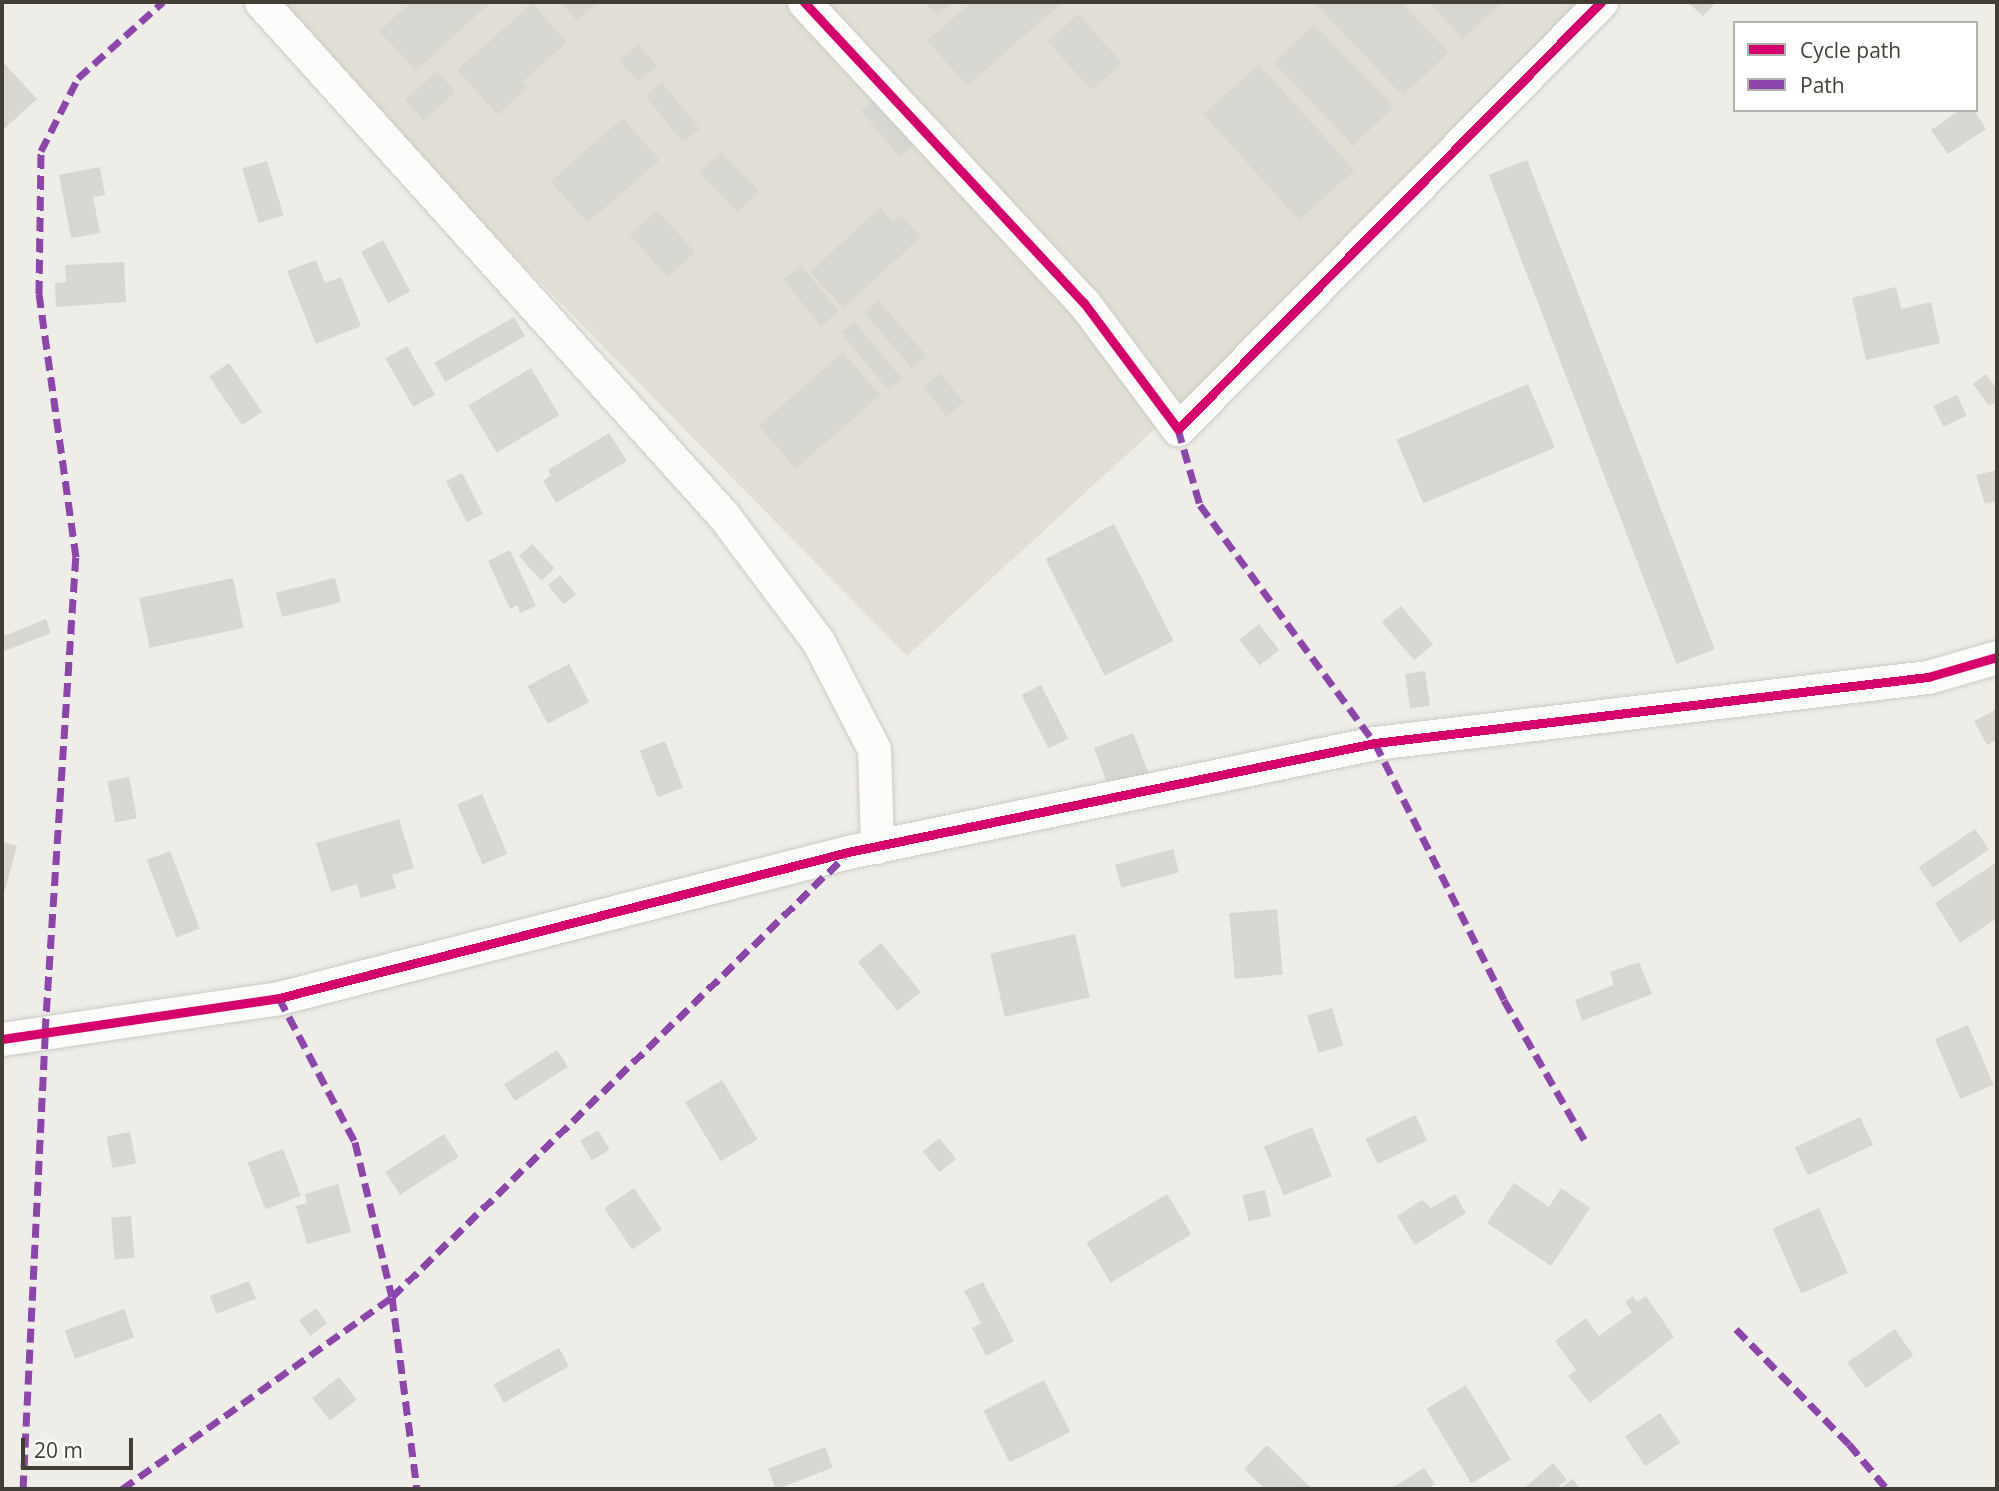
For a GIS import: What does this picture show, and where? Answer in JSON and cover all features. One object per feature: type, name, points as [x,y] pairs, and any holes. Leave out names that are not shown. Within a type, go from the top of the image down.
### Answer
[{"type":"street","points":[[261,2],[723,516],[818,642],[874,749],[877,846]]},
{"type":"street","points":[[804,2],[1084,303],[1178,429],[1601,2]]},
{"type":"street","points":[[2,1039],[279,999],[877,846],[1375,743],[1928,677],[1997,657]]},
{"type":"shaded area","points":[[265,2],[1621,2],[907,656]]},
{"type":"building","points":[[411,2],[491,2],[416,71],[379,31]]},
{"type":"building","points":[[560,2],[598,2],[577,21]]},
{"type":"building","points":[[924,2],[953,2],[938,16]]},
{"type":"building","points":[[971,2],[1062,3],[967,86],[927,41]]},
{"type":"building","points":[[1313,2],[1401,2],[1449,52],[1403,96]]},
{"type":"building","points":[[1428,2],[1502,2],[1463,39]]},
{"type":"building","points":[[1687,2],[1716,2],[1703,16]]},
{"type":"building","points":[[532,3],[567,42],[523,82],[528,87],[498,115],[457,70]]},
{"type":"building","points":[[1078,14],[1122,63],[1092,90],[1048,41]]},
{"type":"building","points":[[1314,24],[1394,107],[1354,146],[1274,63]]},
{"type":"building","points":[[638,44],[657,66],[638,82],[619,60]]},
{"type":"building","points":[[2,61],[37,99],[2,131]]},
{"type":"building","points":[[1259,64],[1355,170],[1299,220],[1203,114]]},
{"type":"building","points":[[437,71],[456,92],[424,121],[405,100]]},
{"type":"building","points":[[662,82],[700,129],[683,142],[645,96]]},
{"type":"building","points":[[879,96],[917,143],[899,157],[861,110]]},
{"type":"building","points":[[1957,112],[1975,112],[1986,129],[1948,154],[1931,130]]},
{"type":"building","points":[[623,118],[660,160],[587,223],[551,181]]},
{"type":"building","points":[[721,152],[759,192],[738,212],[699,173]]},
{"type":"building","points":[[1527,160],[1715,649],[1677,664],[1489,175]]},
{"type":"building","points":[[267,161],[284,216],[259,223],[242,169]]},
{"type":"building","points":[[100,167],[105,195],[93,197],[100,233],[71,238],[59,175]]},
{"type":"building","points":[[880,207],[893,222],[901,215],[921,237],[844,308],[810,272]]},
{"type":"building","points":[[657,210],[695,252],[668,277],[630,235]]},
{"type":"building","points":[[383,240],[410,291],[388,303],[361,252]]},
{"type":"building","points":[[316,260],[325,283],[341,277],[361,326],[316,344],[287,271]]},
{"type":"building","points":[[124,262],[126,302],[56,307],[55,283],[66,282],[65,265]]},
{"type":"building","points":[[801,265],[839,312],[821,326],[783,279]]},
{"type":"building","points":[[1896,287],[1901,309],[1931,302],[1940,343],[1866,360],[1852,298]]},
{"type":"building","points":[[878,300],[927,356],[912,368],[864,312]]},
{"type":"building","points":[[514,317],[525,336],[445,382],[434,363]]},
{"type":"building","points":[[854,321],[902,378],[888,390],[840,333]]},
{"type":"building","points":[[407,346],[435,394],[413,407],[385,358]]},
{"type":"building","points":[[843,352],[880,395],[796,468],[758,425]]},
{"type":"building","points":[[229,363],[262,412],[242,425],[209,376]]},
{"type":"building","points":[[531,368],[559,415],[497,453],[468,406]]},
{"type":"building","points":[[940,373],[964,403],[947,416],[923,387]]},
{"type":"building","points":[[1986,374],[1997,389],[1997,401],[1989,406],[1973,384]]},
{"type":"building","points":[[1528,384],[1555,448],[1423,503],[1396,440]]},
{"type":"building","points":[[1957,395],[1967,416],[1943,427],[1933,406]]},
{"type":"building","points":[[609,433],[627,461],[556,503],[543,481],[551,475],[548,470]]},
{"type":"building","points":[[1997,470],[1997,501],[1985,504],[1976,475]]},
{"type":"building","points":[[462,473],[483,514],[467,522],[446,481]]},
{"type":"building","points":[[1114,524],[1173,641],[1105,676],[1045,559]]},
{"type":"building","points":[[532,544],[555,568],[541,580],[519,556]]},
{"type":"building","points":[[510,550],[536,606],[520,613],[517,605],[510,609],[488,561]]},
{"type":"building","points":[[560,575],[576,594],[564,604],[548,585]]},
{"type":"building","points":[[233,578],[244,628],[150,648],[139,598]]},
{"type":"building","points":[[335,578],[341,602],[282,617],[276,593]]},
{"type":"building","points":[[1401,606],[1433,644],[1414,660],[1382,622]]},
{"type":"building","points":[[46,619],[51,633],[2,652],[2,637]]},
{"type":"building","points":[[1259,624],[1279,650],[1260,665],[1239,639]]},
{"type":"building","points":[[569,664],[589,702],[548,724],[528,686]]},
{"type":"building","points":[[1425,671],[1430,706],[1410,708],[1405,674]]},
{"type":"building","points":[[1041,685],[1068,738],[1049,748],[1021,695]]},
{"type":"building","points":[[1997,709],[1997,740],[1987,745],[1974,721]]},
{"type":"building","points":[[1133,733],[1148,773],[1109,788],[1094,748]]},
{"type":"building","points":[[665,741],[683,788],[658,797],[640,751]]},
{"type":"building","points":[[129,777],[137,818],[115,822],[107,781]]},
{"type":"building","points":[[482,794],[507,854],[483,864],[457,805]]},
{"type":"building","points":[[399,819],[414,868],[392,875],[396,888],[361,898],[357,884],[331,892],[316,843]]},
{"type":"building","points":[[1975,829],[1989,850],[1933,888],[1919,867]]},
{"type":"building","points":[[2,842],[17,846],[5,890],[2,889]]},
{"type":"building","points":[[1173,849],[1179,872],[1121,888],[1115,865]]},
{"type":"building","points":[[170,851],[200,928],[176,937],[147,860]]},
{"type":"building","points":[[1997,862],[1997,918],[1960,943],[1935,903]]},
{"type":"building","points":[[1277,909],[1283,975],[1235,979],[1229,913]]},
{"type":"building","points":[[1075,934],[1090,997],[1005,1017],[990,954]]},
{"type":"building","points":[[881,943],[921,992],[897,1011],[858,962]]},
{"type":"building","points":[[1639,962],[1652,994],[1582,1021],[1575,1000],[1614,985],[1610,972]]},
{"type":"building","points":[[1332,1008],[1343,1045],[1319,1053],[1307,1016]]},
{"type":"building","points":[[1968,1025],[1993,1085],[1960,1099],[1935,1039]]},
{"type":"building","points":[[557,1050],[568,1067],[515,1101],[504,1084]]},
{"type":"building","points":[[722,1080],[758,1139],[721,1161],[685,1102]]},
{"type":"building","points":[[1415,1115],[1427,1140],[1378,1164],[1366,1139]]},
{"type":"building","points":[[1860,1117],[1873,1145],[1808,1176],[1795,1147]]},
{"type":"building","points":[[1312,1127],[1332,1176],[1284,1196],[1264,1146]]},
{"type":"building","points":[[598,1130],[610,1150],[592,1161],[580,1141]]},
{"type":"building","points":[[130,1132],[136,1163],[113,1168],[106,1137]]},
{"type":"building","points":[[444,1134],[459,1157],[400,1195],[385,1172]]},
{"type":"building","points":[[939,1138],[956,1159],[940,1172],[923,1151]]},
{"type":"building","points":[[283,1149],[301,1196],[265,1209],[248,1163]]},
{"type":"building","points":[[1514,1183],[1549,1207],[1561,1188],[1590,1208],[1551,1266],[1487,1223]]},
{"type":"building","points":[[338,1184],[351,1232],[307,1244],[296,1206],[307,1203],[305,1194]]},
{"type":"building","points":[[634,1188],[662,1229],[632,1250],[604,1208]]},
{"type":"building","points":[[1265,1190],[1271,1216],[1249,1221],[1243,1195]]},
{"type":"building","points":[[1167,1194],[1191,1234],[1111,1283],[1086,1242]]},
{"type":"building","points":[[1455,1194],[1466,1213],[1415,1245],[1397,1216],[1422,1200],[1431,1208]]},
{"type":"building","points":[[1819,1208],[1848,1273],[1801,1294],[1772,1229]]},
{"type":"building","points":[[131,1216],[135,1258],[115,1260],[111,1218]]},
{"type":"building","points":[[249,1281],[256,1299],[217,1314],[210,1296]]},
{"type":"building","points":[[983,1282],[1014,1341],[986,1356],[972,1328],[981,1323],[964,1291]]},
{"type":"building","points":[[1633,1296],[1637,1302],[1646,1296],[1674,1337],[1590,1403],[1568,1376],[1576,1370],[1555,1341],[1586,1318],[1599,1336],[1632,1312],[1625,1302]]},
{"type":"building","points":[[316,1308],[327,1323],[310,1336],[299,1320]]},
{"type":"building","points":[[124,1309],[134,1337],[75,1359],[65,1331]]},
{"type":"building","points":[[1895,1329],[1913,1355],[1866,1388],[1847,1362]]},
{"type":"building","points":[[559,1348],[569,1366],[504,1403],[493,1384]]},
{"type":"building","points":[[339,1377],[357,1400],[330,1421],[312,1398]]},
{"type":"building","points":[[1044,1380],[1070,1432],[1010,1463],[983,1411]]},
{"type":"building","points":[[1466,1385],[1511,1460],[1471,1483],[1427,1409]]},
{"type":"building","points":[[1660,1413],[1680,1443],[1645,1466],[1625,1436]]},
{"type":"building","points":[[1267,1445],[1312,1489],[1265,1489],[1244,1469]]},
{"type":"building","points":[[825,1447],[833,1468],[777,1489],[768,1469]]},
{"type":"building","points":[[1553,1463],[1567,1480],[1555,1489],[1523,1489]]},
{"type":"building","points":[[1424,1468],[1435,1484],[1426,1489],[1390,1489]]},
{"type":"building","points":[[1572,1479],[1581,1489],[1560,1489]]},
{"type":"marked path","points":[[23,1489],[45,1032],[76,557],[39,294],[41,151],[78,78],[163,2]]},
{"type":"marked path","points":[[1178,429],[1200,505],[1375,743],[1504,1000],[1585,1141]]},
{"type":"marked path","points":[[122,1489],[392,1297],[844,857]]},
{"type":"marked path","points":[[279,998],[355,1142],[392,1297],[417,1489]]},
{"type":"marked path","points":[[1736,1329],[1849,1444],[1887,1489]]},
{"type":"cycle path","points":[[804,2],[1084,303],[1178,429],[1601,2]]},
{"type":"cycle path","points":[[2,1039],[279,998],[848,852],[1375,743],[1928,677],[1997,657]]}]
